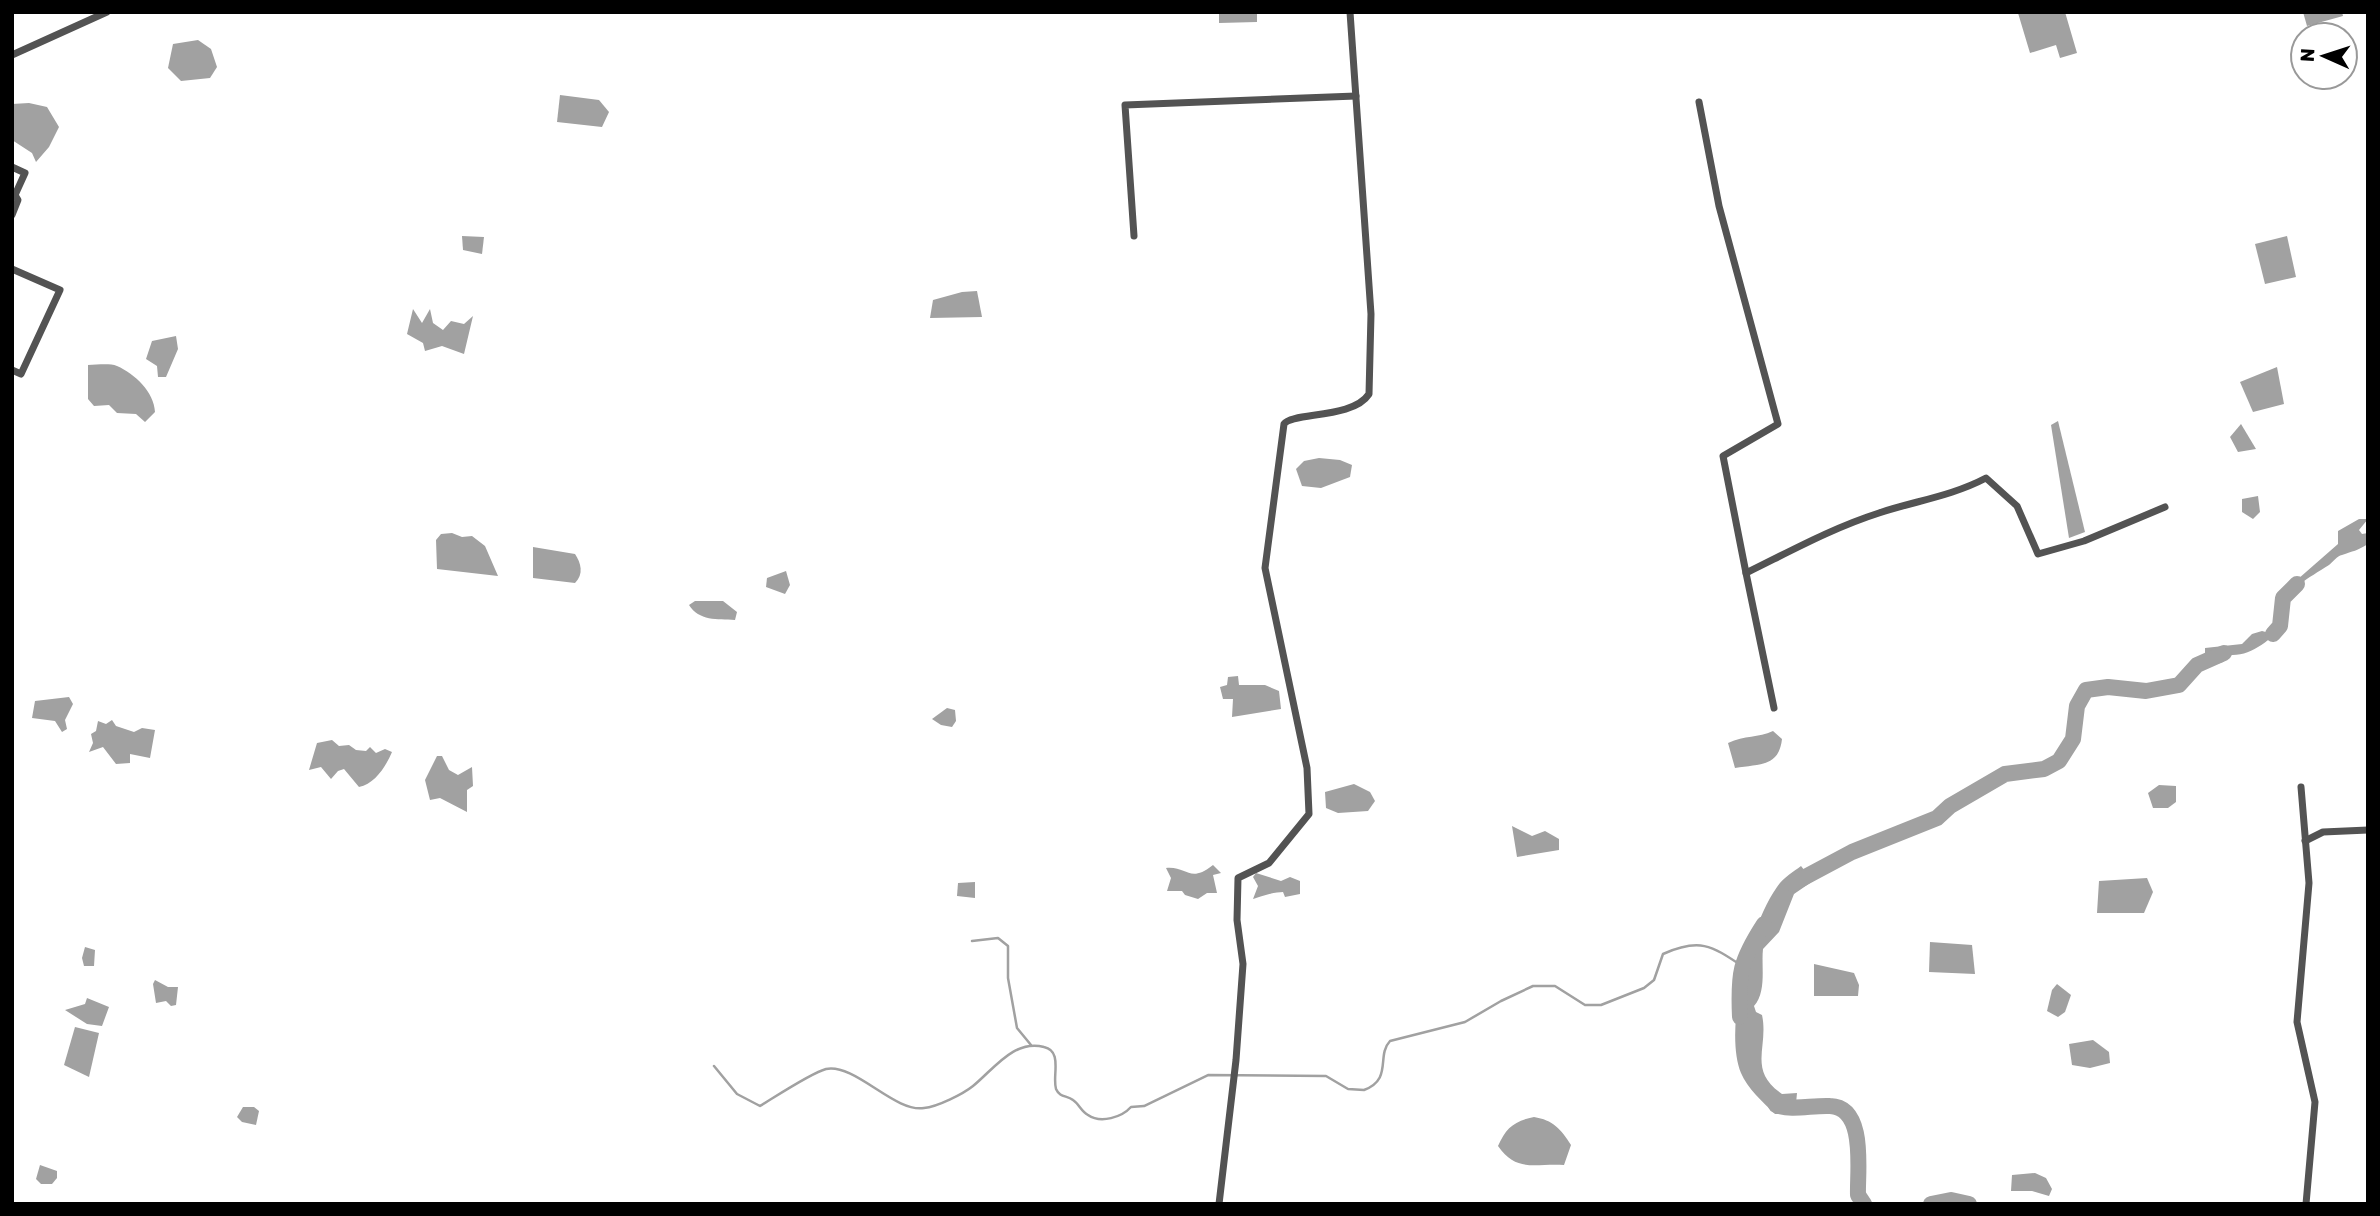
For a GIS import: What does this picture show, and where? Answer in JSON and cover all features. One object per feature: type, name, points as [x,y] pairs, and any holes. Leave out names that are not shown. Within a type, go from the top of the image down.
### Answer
[{"type":"street","points":[[12,55],[107,12]]},
{"type":"street","points":[[1219,1204],[1236,1060],[1243,964],[1237,920],[1238,878],[1269,863],[1308,814],[1307,768],[1296,728],[1265,568],[1284,424],[1290,419],[1326,416],[1363,401],[1369,394],[1371,314],[1350,12]]},
{"type":"street","points":[[1134,236],[1125,105],[1356,96]]},
{"type":"street","points":[[1699,102],[1719,206],[1778,424],[1723,456],[1774,708]]},
{"type":"street","points":[[12,167],[25,173],[15,195],[18,200],[12,215]]},
{"type":"street","points":[[12,269],[60,290],[21,374],[12,370]]},
{"type":"street","points":[[1746,573],[1837,529],[1880,512],[1969,487],[1986,478],[2017,506],[2038,554],[2084,541],[2165,507]]},
{"type":"street","points":[[2301,787],[2309,883],[2297,1022],[2315,1102],[2306,1204]]},
{"type":"street","points":[[2305,841],[2323,832],[2368,830]]},
{"type":"shaded area","points":[[1219,12],[1257,12],[1257,22],[1219,23]]},
{"type":"shaded area","points":[[2065,12],[2077,53],[2060,58],[2056,45],[2030,53],[2018,13]]},
{"type":"shaded area","points":[[2303,12],[2342,12],[2343,16],[2325,21],[2306,21]]},
{"type":"shaded area","points":[[198,40],[211,49],[217,67],[210,78],[181,81],[168,68],[173,44]]},
{"type":"shaded area","points":[[560,95],[599,100],[609,112],[602,127],[557,122]]},
{"type":"shaded area","points":[[29,103],[47,107],[59,127],[49,147],[36,162],[32,153],[12,140],[12,104]]},
{"type":"shaded area","points":[[462,236],[484,237],[482,254],[463,250]]},
{"type":"shaded area","points":[[2287,236],[2296,277],[2265,284],[2255,244]]},
{"type":"shaded area","points":[[977,291],[982,317],[930,318],[933,300]]},
{"type":"shaded area","points":[[413,309],[422,323],[430,309],[433,323],[443,330],[451,321],[464,324],[473,316],[464,354],[442,346],[425,351],[423,343],[407,334]]},
{"type":"shaded area","points":[[176,336],[178,349],[166,377],[158,377],[157,366],[146,359],[152,341]]},
{"type":"shaded area","points":[[107,364],[124,369],[142,384],[151,398],[155,412],[145,422],[136,414],[117,413],[109,405],[94,406],[88,399],[88,365]]},
{"type":"shaded area","points":[[2277,367],[2284,404],[2253,412],[2240,382]]},
{"type":"shaded area","points":[[2058,421],[2085,532],[2069,538],[2051,425]]},
{"type":"shaded area","points":[[2241,424],[2256,449],[2238,452],[2230,437]]},
{"type":"shaded area","points":[[1319,458],[1340,460],[1352,465],[1350,477],[1321,488],[1302,486],[1296,469],[1304,461]]},
{"type":"shaded area","points":[[2258,496],[2260,512],[2253,519],[2242,512],[2242,499]]},
{"type":"shaded area","points":[[2359,519],[2368,519],[2359,530],[2362,534],[2368,533],[2368,544],[2338,557],[2297,587],[2288,602],[2285,624],[2280,630],[2254,650],[2231,655],[2223,662],[2205,668],[2205,648],[2242,644],[2252,634],[2262,631],[2273,634],[2281,620],[2282,593],[2338,544],[2338,531]]},
{"type":"shaded area","points":[[452,533],[462,537],[472,536],[485,546],[498,576],[437,569],[436,540],[441,534]]},
{"type":"shaded area","points":[[533,547],[575,554],[581,568],[578,580],[575,583],[533,578]]},
{"type":"shaded area","points":[[786,571],[790,585],[785,594],[766,587],[767,578]]},
{"type":"shaded area","points":[[695,601],[723,601],[737,612],[735,620],[703,617],[689,605]]},
{"type":"shaded area","points":[[1238,676],[1239,685],[1265,685],[1279,691],[1281,709],[1232,717],[1233,699],[1223,699],[1220,687],[1227,685],[1228,677]]},
{"type":"shaded area","points":[[69,697],[73,704],[65,720],[67,729],[62,732],[55,721],[32,718],[35,701]]},
{"type":"shaded area","points":[[947,708],[955,710],[956,721],[952,727],[941,725],[932,719]]},
{"type":"shaded area","points":[[112,720],[116,726],[134,732],[142,728],[155,730],[150,758],[130,754],[130,763],[116,764],[103,747],[89,752],[93,743],[91,734],[96,731],[98,721],[106,724]]},
{"type":"shaded area","points":[[1773,731],[1782,739],[1777,755],[1760,764],[1735,768],[1728,743]]},
{"type":"shaded area","points":[[332,740],[339,746],[349,745],[356,750],[366,751],[370,747],[376,753],[385,749],[392,752],[375,778],[359,787],[344,769],[331,779],[321,767],[309,770],[317,743]]},
{"type":"shaded area","points":[[437,756],[442,756],[449,770],[458,775],[472,767],[473,786],[467,790],[467,812],[440,798],[430,800],[425,780]]},
{"type":"shaded area","points":[[1354,784],[1370,792],[1375,801],[1368,811],[1338,813],[1326,808],[1325,792]]},
{"type":"shaded area","points":[[2159,785],[2176,786],[2176,802],[2168,808],[2153,808],[2148,793]]},
{"type":"shaded area","points":[[1512,826],[1532,836],[1545,831],[1559,839],[1559,850],[1517,857]]},
{"type":"shaded area","points":[[1213,865],[1221,873],[1213,875],[1217,893],[1207,893],[1198,899],[1185,895],[1182,891],[1167,891],[1171,878],[1166,868],[1193,874],[1205,871]]},
{"type":"shaded area","points":[[1801,866],[1813,881],[1794,894],[1779,932],[1763,949],[1761,993],[1754,1006],[1756,1012],[1762,1015],[1762,1067],[1765,1076],[1782,1094],[1797,1093],[1795,1114],[1775,1114],[1751,1089],[1741,1073],[1736,1054],[1737,1005],[1757,925],[1779,884]]},
{"type":"shaded area","points":[[1256,873],[1281,881],[1290,877],[1300,881],[1300,894],[1285,897],[1283,892],[1280,892],[1253,899],[1258,886],[1253,877]]},
{"type":"shaded area","points":[[2147,878],[2153,892],[2144,913],[2097,913],[2099,881]]},
{"type":"shaded area","points":[[975,882],[975,898],[957,896],[958,883]]},
{"type":"shaded area","points":[[1930,942],[1972,945],[1975,974],[1929,972]]},
{"type":"shaded area","points":[[85,947],[95,950],[94,966],[84,966],[82,958]]},
{"type":"shaded area","points":[[1814,964],[1854,973],[1859,985],[1858,996],[1814,996]]},
{"type":"shaded area","points":[[155,980],[168,987],[178,987],[176,1005],[171,1006],[166,1001],[156,1003],[153,984]]},
{"type":"shaded area","points":[[2057,984],[2071,995],[2065,1012],[2058,1017],[2047,1011],[2052,990]]},
{"type":"shaded area","points":[[87,998],[109,1007],[102,1026],[87,1024],[65,1010],[85,1004]]},
{"type":"shaded area","points":[[75,1027],[99,1033],[89,1077],[64,1065]]},
{"type":"shaded area","points":[[2093,1040],[2109,1052],[2110,1063],[2090,1068],[2072,1065],[2069,1044]]},
{"type":"shaded area","points":[[243,1107],[254,1107],[259,1111],[256,1125],[242,1122],[237,1117]]},
{"type":"shaded area","points":[[1534,1117],[1556,1126],[1571,1145],[1564,1165],[1520,1163],[1512,1160],[1498,1146],[1512,1126]]},
{"type":"shaded area","points":[[40,1165],[57,1171],[57,1178],[52,1184],[41,1184],[36,1179]]},
{"type":"shaded area","points":[[2035,1173],[2046,1178],[2052,1189],[2049,1196],[2032,1191],[2011,1191],[2012,1175]]},
{"type":"waterway","points":[[2273,634],[2280,626],[2283,598],[2297,584]]},
{"type":"waterway","points":[[1792,884],[1852,852],[1937,818],[1950,806],[2005,774],[2044,769],[2059,761],[2073,739],[2077,706],[2086,690],[2108,687],[2146,691],[2179,685],[2197,665],[2224,653]]},
{"type":"waterway","points":[[1740,1017],[1742,968],[1764,924]]},
{"type":"waterway","points":[[972,941],[998,938],[1008,946],[1008,978],[1017,1028],[1031,1045]]},
{"type":"waterway","points":[[714,1066],[737,1094],[760,1106],[819,1071],[837,1069],[901,1103],[913,1108],[924,1108],[943,1103],[969,1089],[1014,1051],[1023,1047],[1044,1047],[1050,1049],[1055,1059],[1055,1084],[1058,1092],[1073,1100],[1093,1118],[1105,1119],[1117,1116],[1131,1107],[1144,1106],[1208,1075],[1326,1076],[1348,1089],[1364,1090],[1378,1080],[1384,1053],[1390,1041],[1465,1022],[1533,986],[1555,986],[1585,1005],[1601,1005],[1644,988],[1654,980],[1663,954],[1686,946],[1713,949],[1742,966]]},
{"type":"waterway","points":[[1776,1105],[1795,1108],[1830,1106],[1842,1109],[1850,1117],[1857,1143],[1858,1195],[1864,1204]]},
{"type":"waterway","points":[[1931,1204],[1951,1200],[1969,1204]]}]
